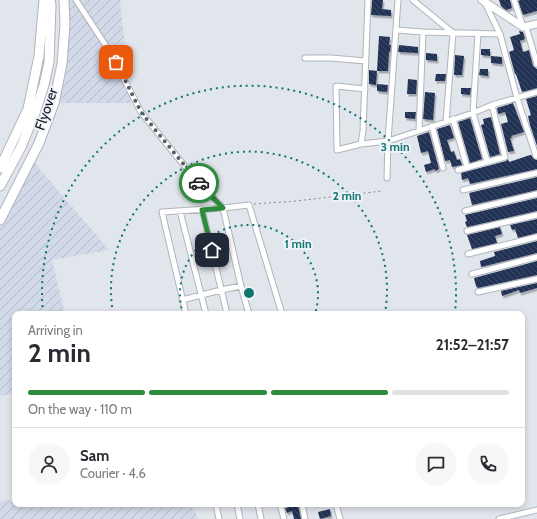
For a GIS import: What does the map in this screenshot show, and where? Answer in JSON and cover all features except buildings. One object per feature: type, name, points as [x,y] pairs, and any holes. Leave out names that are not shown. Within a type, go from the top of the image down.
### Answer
[{"type":"highway","points":[[0,168],[28,109],[39,56],[44,0]]},
{"type":"highway","name":"Flyover","points":[[0,186],[21,147],[35,113],[44,85],[49,62],[50,0]]},
{"type":"highway","name":"Flyover","points":[[0,210],[46,117],[58,74],[62,29],[60,0]]},
{"type":"highway","points":[[0,220],[39,143],[54,103],[62,64],[65,25],[64,0]]},
{"type":"street","points":[[76,0],[110,52],[141,112],[178,158],[223,208],[248,311]]},
{"type":"street","points":[[361,144],[363,131],[368,0]]},
{"type":"street","points":[[387,178],[388,141],[398,0]]},
{"type":"street","points":[[413,0],[454,33]]},
{"type":"street","points":[[515,0],[524,27],[535,50],[537,64]]},
{"type":"street","points":[[483,1],[524,27],[537,24]]},
{"type":"street","points":[[483,1],[500,34],[517,98],[537,156]]},
{"type":"street","points":[[396,30],[500,34]]},
{"type":"street","points":[[419,130],[422,32]]},
{"type":"street","points":[[446,122],[454,33]]},
{"type":"street","points":[[478,33],[473,113],[487,162]]},
{"type":"street","points":[[305,58],[331,58],[366,61]]},
{"type":"street","points":[[364,89],[336,86],[337,150],[361,144],[388,141],[473,113],[492,105],[537,92]]},
{"type":"street","points":[[458,170],[505,157],[492,105]]},
{"type":"street","points":[[453,119],[467,168]]},
{"type":"street","points":[[432,126],[443,168]]},
{"type":"street","points":[[463,190],[537,173]]},
{"type":"street","points":[[465,211],[537,194]]},
{"type":"street","points":[[185,311],[162,212],[202,210],[249,205],[281,311]]},
{"type":"street","points":[[202,210],[226,311]]},
{"type":"street","points":[[180,211],[205,311]]},
{"type":"street","points":[[467,231],[537,215]]},
{"type":"street","points":[[468,254],[537,237]]},
{"type":"street","points":[[472,274],[537,257]]},
{"type":"street","points":[[478,292],[537,279]]},
{"type":"street","points":[[182,300],[241,286]]},
{"type":"street","points":[[217,507],[219,519]]},
{"type":"street","points":[[237,507],[240,519]]},
{"type":"street","points":[[259,507],[261,519]]},
{"type":"street","points":[[281,507],[284,519]]},
{"type":"street","points":[[303,507],[305,519]]},
{"type":"street","points":[[337,507],[340,519]]},
{"type":"street","points":[[499,519],[537,510]]},
{"type":"path","points":[[249,205],[382,191]]},
{"type":"shaded area","points":[[62,0],[120,0],[131,103],[51,103],[62,29]]},
{"type":"shaded area","points":[[33,161],[109,250],[52,260],[64,311],[12,311],[12,394],[0,396],[0,227]]},
{"type":"shaded area","points":[[5,500],[12,501],[12,507],[192,507],[198,519],[0,519],[0,502]]},
{"type":"way so far","points":[[116,62],[141,112],[199,183]]},
{"type":"route","points":[[199,183],[223,208],[202,210],[212,250]]}]
